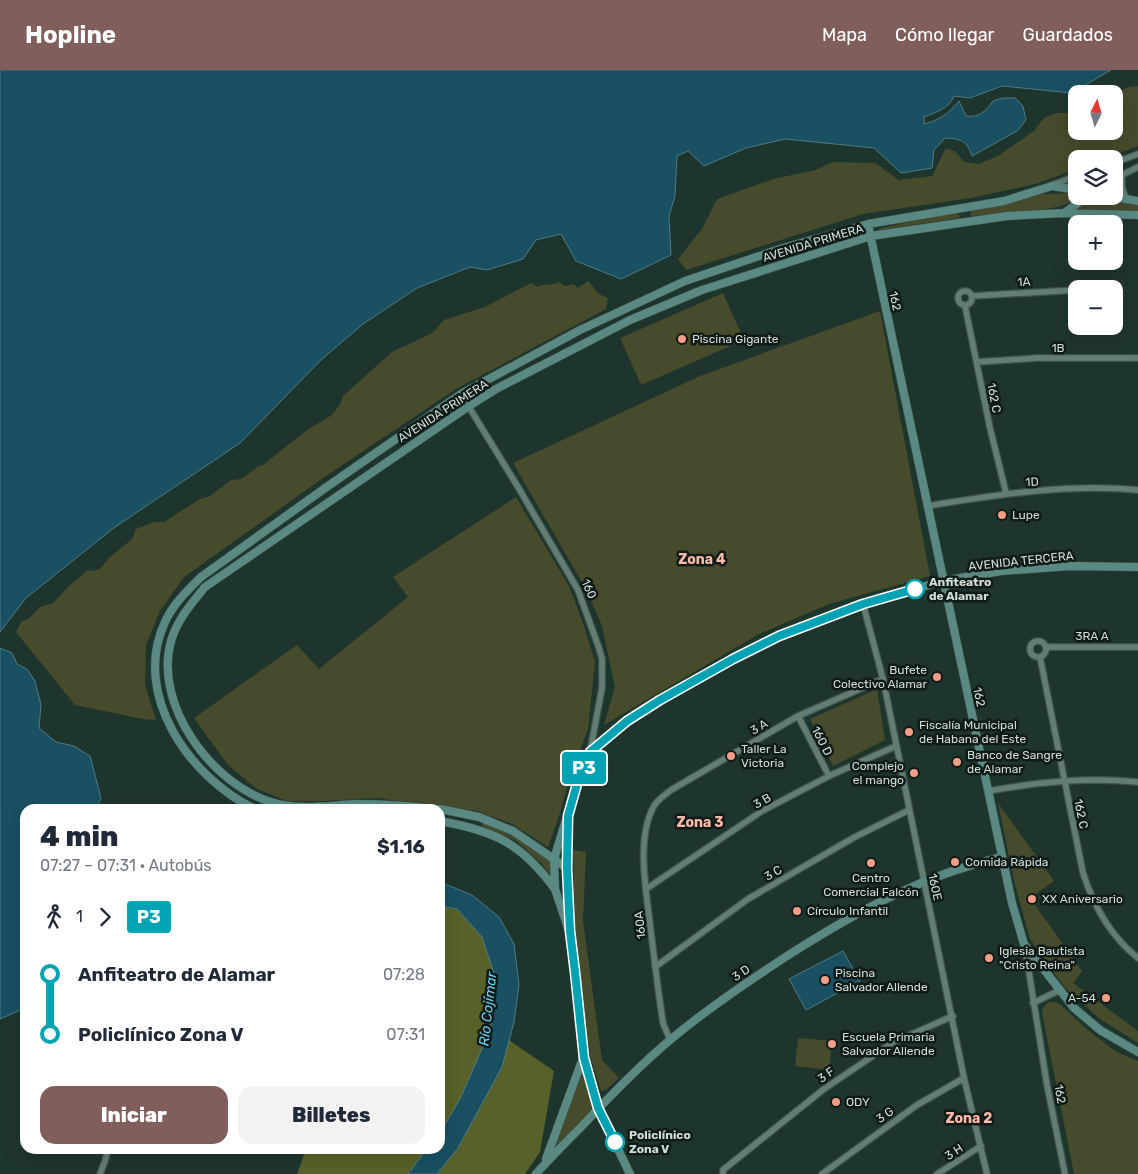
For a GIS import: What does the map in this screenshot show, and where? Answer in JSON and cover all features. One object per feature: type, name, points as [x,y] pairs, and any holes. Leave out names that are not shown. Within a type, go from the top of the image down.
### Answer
[{"type":"street","points":[[1123,160],[1138,154]]},
{"type":"street","points":[[1123,174],[1138,167]]},
{"type":"street","points":[[1052,186],[1068,179]]},
{"type":"street","name":"AVENIDA PRIMERA","points":[[244,804],[236,800],[214,783],[193,761],[169,726],[160,701],[155,670],[158,641],[165,622],[175,605],[201,578],[328,486],[461,394],[580,330],[685,281],[783,248],[868,224],[1004,201],[1052,186],[1068,189]]},
{"type":"street","points":[[1123,190],[1126,200]]},
{"type":"street","points":[[1123,199],[1138,201]]},
{"type":"street","points":[[1064,213],[1075,205]]},
{"type":"street","points":[[963,208],[966,222]]},
{"type":"street","name":"AVENIDA PRIMERA","points":[[285,804],[271,802],[246,792],[235,785],[208,759],[181,720],[174,704],[169,682],[171,642],[180,619],[209,585],[336,496],[496,389],[630,320],[702,290],[870,236],[1007,216],[1064,213],[1138,215]]},
{"type":"street","name":"162","points":[[868,224],[1002,857],[1012,903],[1024,944],[1055,1128],[1066,1174]]},
{"type":"street","name":"1A","points":[[972,296],[1068,290]]},
{"type":"street","points":[[962,291],[967,291],[972,296],[972,302],[965,306],[958,302],[958,294],[962,291]]},
{"type":"street","name":"162 C","points":[[965,306],[990,428],[1006,493]]},
{"type":"street","name":"1B","points":[[977,362],[1037,358],[1138,358]]},
{"type":"street","name":"160","points":[[461,394],[578,590],[602,660],[602,688],[590,752],[577,784],[554,859],[555,889],[570,931]]},
{"type":"street","points":[[328,486],[336,496]]},
{"type":"street","name":"1D","points":[[927,506],[1006,493],[1111,487],[1138,490]]},
{"type":"street","name":"AVENIDA TERCERA","points":[[590,752],[627,721],[733,659],[779,636],[863,604],[943,581],[1001,571],[1070,566],[1138,567]]},
{"type":"street","points":[[201,578],[209,585]]},
{"type":"street","name":"160E","points":[[863,604],[882,679],[953,1016],[964,1078],[987,1174]]},
{"type":"street","points":[[1038,641],[1046,646],[1046,652],[1040,657],[1032,654],[1031,646],[1038,641]]},
{"type":"street","name":"3RA A","points":[[1046,646],[1138,647]]},
{"type":"street","name":"162 C","points":[[1040,657],[1083,873],[1094,904],[1105,922],[1118,940],[1138,958]]},
{"type":"street","name":"3 A","points":[[654,807],[659,799],[671,790],[798,716],[882,679]]},
{"type":"street","name":"160 D","points":[[798,716],[829,776]]},
{"type":"street","points":[[169,726],[181,720]]},
{"type":"street","name":"3 B","points":[[646,888],[762,811],[829,776],[896,746]]},
{"type":"street","points":[[988,791],[1064,780],[1138,782]]},
{"type":"street","name":"160A","points":[[654,807],[648,823],[644,854],[646,888],[663,1023],[670,1040]]},
{"type":"street","points":[[445,810],[478,817],[512,831],[567,868]]},
{"type":"street","name":"3 C","points":[[655,967],[748,899],[853,838],[909,810]]},
{"type":"street","name":"160","points":[[568,816],[567,868],[570,931],[584,1058],[598,1108],[630,1174]]},
{"type":"street","points":[[445,822],[484,830],[507,842],[525,854],[546,876],[555,889],[561,887],[568,880]]},
{"type":"street","name":"3 D","points":[[536,1174],[598,1108],[670,1040],[726,997],[832,927],[865,908],[944,873],[1002,857]]},
{"type":"street","points":[[1024,944],[1074,1008],[1100,1030],[1138,1052]]},
{"type":"street","points":[[1033,1003],[1060,990]]},
{"type":"street","name":"3 F","points":[[723,1172],[824,1089],[892,1043],[953,1016]]},
{"type":"street","points":[[545,1163],[584,1058]]},
{"type":"street","name":"3 G","points":[[822,1174],[916,1105],[964,1078]]},
{"type":"street","name":"3 H","points":[[937,1174],[980,1146]]},
{"type":"street","points":[[100,1174],[107,1154]]},
{"type":"green space","points":[[1138,86],[1138,146],[1123,152],[1123,150],[1068,150],[1068,172],[1035,184],[971,198],[863,214],[686,270],[678,259],[702,229],[717,199],[773,179],[816,170],[833,162],[875,163],[899,180],[932,176],[946,148],[955,151],[964,162],[979,164],[998,156],[1034,131],[1044,118],[1056,113],[1068,113],[1068,140],[1123,140],[1123,90],[1128,87]]},
{"type":"green space","points":[[1068,193],[1068,203],[1045,209],[1014,213],[970,215],[971,211],[1042,194]]},
{"type":"green space","points":[[1123,203],[1138,205],[1138,211],[1077,209],[1083,205],[1123,205]]},
{"type":"green space","points":[[957,213],[960,216],[959,218],[878,229],[924,218]]},
{"type":"green space","points":[[588,281],[599,294],[608,298],[606,309],[456,389],[323,478],[184,577],[160,611],[146,645],[145,685],[156,720],[75,705],[16,632],[21,622],[28,619],[40,607],[53,603],[88,570],[94,571],[101,568],[109,558],[132,539],[136,529],[154,522],[164,522],[200,499],[210,496],[231,480],[241,479],[263,465],[307,430],[332,415],[343,396],[392,352],[432,333],[444,320],[485,307],[531,283],[537,287],[559,282],[565,286],[573,284],[578,288]]},
{"type":"green space","name":"Piscina Gigante","points":[[723,293],[744,340],[641,385],[620,338]]},
{"type":"green space","points":[[880,311],[930,576],[829,604],[759,634],[604,725],[615,687],[602,626],[586,589],[513,463],[700,376]]},
{"type":"green space","points":[[516,497],[569,586],[595,662],[588,729],[570,776],[548,847],[512,824],[477,811],[445,807],[445,804],[423,804],[376,798],[287,801],[257,789],[228,765],[194,718],[297,645],[319,669],[408,597],[393,577]]},
{"type":"green space","points":[[877,689],[885,740],[833,766],[810,719]]},
{"type":"green space","points":[[998,803],[1054,881],[1030,898],[1082,971],[1073,983],[1138,1031],[1138,1043],[1100,1019],[1065,988],[1030,939],[1015,885]]},
{"type":"green space","points":[[483,822],[517,838],[550,861],[552,877],[542,864],[515,840],[482,826]]},
{"type":"green space","points":[[573,850],[586,852],[583,921],[602,1060],[619,1078],[606,1090],[601,1091],[590,1056],[575,925]]},
{"type":"green space","points":[[445,907],[457,909],[482,937],[495,976],[491,1028],[554,1071],[540,1152],[525,1174],[297,1174],[304,1154],[445,1154]]},
{"type":"green space","points":[[1049,1002],[1056,1002],[1062,1006],[1084,1027],[1115,1051],[1138,1061],[1138,1174],[1074,1174],[1042,1013],[1043,1008]]},
{"type":"green space","points":[[798,1038],[832,1041],[829,1070],[795,1066]]},
{"type":"green space","points":[[583,1071],[594,1109],[554,1149]]},
{"type":"water","points":[[0,70],[1111,70],[1086,85],[1068,85],[1068,93],[1002,86],[970,98],[954,96],[945,107],[924,117],[924,124],[935,121],[943,116],[959,101],[966,116],[975,116],[988,108],[993,101],[1003,98],[1015,98],[1023,106],[1026,120],[1017,131],[972,156],[963,141],[945,138],[934,150],[932,168],[901,173],[874,148],[785,139],[746,148],[704,166],[688,151],[677,156],[675,196],[669,216],[671,255],[621,279],[576,261],[561,234],[536,240],[523,259],[487,270],[470,267],[417,288],[363,324],[321,360],[240,443],[115,527],[26,598],[0,632]]},
{"type":"water","points":[[0,648],[12,653],[17,664],[27,669],[35,681],[41,705],[39,728],[56,742],[74,746],[90,756],[101,798],[98,804],[20,804],[20,1010],[0,1019]]},
{"type":"water","points":[[445,884],[472,895],[499,917],[514,944],[519,985],[514,1022],[502,1067],[458,1148],[437,1174],[408,1174],[423,1154],[445,1154],[445,1124],[460,1099],[491,1028],[495,976],[482,937],[457,909],[445,907]]},
{"type":"water","name":"Piscina Salvador Allende","points":[[843,951],[860,981],[806,1010],[789,979]]},
{"type":"bus line","name":"P3","points":[[615,1142],[598,1108],[584,1058],[570,931],[567,868],[568,816],[577,784],[590,752],[627,721],[733,659],[779,636],[863,604],[915,589]]},
{"type":"place","name":"Piscina Gigante","points":[[682,339]]},
{"type":"place","name":"Lupe","points":[[1002,515]]},
{"type":"place","name":"Anfiteatro de Alamar","points":[[915,589]]},
{"type":"place","name":"Bufete Colectivo Alamar","points":[[937,677]]},
{"type":"place","name":"Fiscalía Municipal de Habana del Este","points":[[909,732]]},
{"type":"place","name":"Taller La Victoria","points":[[731,756]]},
{"type":"place","name":"Banco de Sangre de Alamar","points":[[957,762]]},
{"type":"place","name":"Complejo el mango","points":[[914,773]]},
{"type":"place","name":"Comida Rápida","points":[[955,862]]},
{"type":"place","name":"Centro Comercial Falcón","points":[[871,863]]},
{"type":"place","name":"XX Aniversario","points":[[1032,899]]},
{"type":"place","name":"Círculo Infantil","points":[[797,911]]},
{"type":"place","name":"Iglesia Bautista \"Cristo Reina\"","points":[[989,958]]},
{"type":"place","name":"Piscina Salvador Allende","points":[[825,980]]},
{"type":"place","name":"A-54","points":[[1106,998]]},
{"type":"place","name":"Escuela Primaria Salvador Allende","points":[[832,1044]]},
{"type":"place","name":"ODY","points":[[836,1102]]},
{"type":"place","name":"Policlínico Zona V","points":[[615,1142]]},
{"type":"district","name":"Zona 4","points":[[702,559]]},
{"type":"district","name":"Zona 3","points":[[700,822]]},
{"type":"district","name":"Zona 2","points":[[969,1118]]},
{"type":"water label","name":"Río Cojímar","points":[[488,1009]]}]
